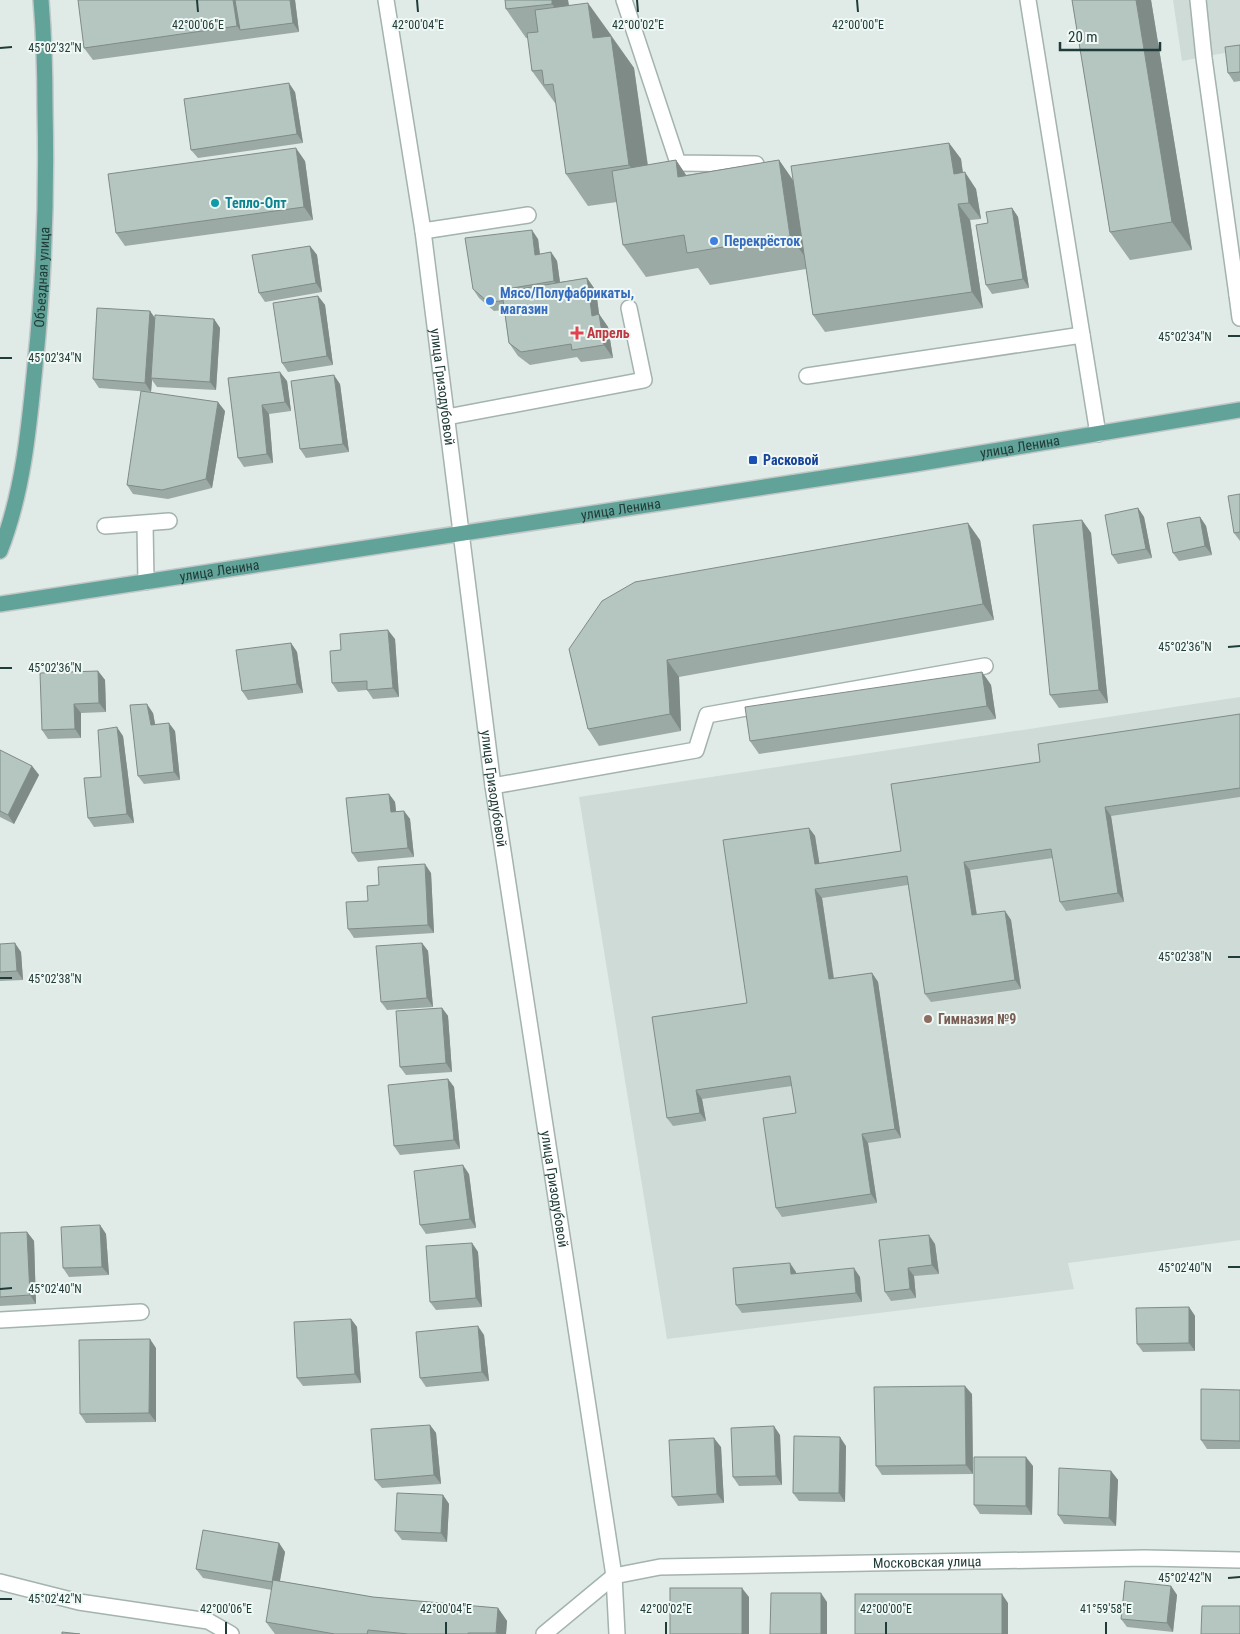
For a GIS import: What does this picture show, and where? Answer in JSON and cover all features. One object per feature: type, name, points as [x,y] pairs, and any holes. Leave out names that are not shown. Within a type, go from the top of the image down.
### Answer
[{"type":"main road","name":"Объездная улица","points":[[0,551],[10,525],[29,427],[42,299],[46,168],[44,29],[41,0]]},
{"type":"main road","name":"улица Ленина","points":[[0,604],[461,532],[637,507],[1240,410]]},
{"type":"street","name":"улица Гризодубовой","points":[[386,0],[423,231],[493,786],[614,1576],[617,1634]]},
{"type":"street","points":[[624,0],[678,164],[756,164]]},
{"type":"street","points":[[1028,0],[1098,434]]},
{"type":"street","points":[[1198,0],[1204,58],[1240,318]]},
{"type":"street","points":[[423,231],[528,215]]},
{"type":"street","points":[[447,417],[644,380],[629,308]]},
{"type":"street","points":[[807,376],[1082,335]]},
{"type":"street","points":[[105,526],[169,522]]},
{"type":"street","points":[[145,524],[146,582]]},
{"type":"street","points":[[493,786],[696,750],[707,715],[985,666]]},
{"type":"street","points":[[0,1320],[141,1312]]},
{"type":"street","name":"Московская улица","points":[[614,1576],[660,1567],[1145,1558],[1240,1560]]},
{"type":"street","points":[[544,1634],[614,1576]]},
{"type":"street","points":[[0,1582],[80,1602],[208,1621],[231,1634]]},
{"type":"shaded area","points":[[1173,0],[1240,0],[1240,50],[1182,61]]},
{"type":"shaded area","name":"Гимназия №9","points":[[1240,697],[1240,1240],[1068,1263],[1074,1289],[667,1339],[579,797]]},
{"type":"building","points":[[78,0],[233,0],[237,26],[84,48]]},
{"type":"building","points":[[235,0],[290,0],[293,23],[240,30]]},
{"type":"building","points":[[505,0],[552,0],[552,4],[506,9]]},
{"type":"building","points":[[1072,0],[1136,0],[1172,222],[1110,232]]},
{"type":"building","points":[[588,3],[593,38],[611,36],[629,165],[566,174],[553,84],[544,85],[542,70],[532,71],[527,33],[538,32],[535,10]]},
{"type":"building","points":[[1240,45],[1240,72],[1228,73],[1225,47]]},
{"type":"building","points":[[289,83],[297,134],[191,150],[184,99]]},
{"type":"building","points":[[949,143],[954,174],[965,172],[969,203],[958,204],[972,292],[813,315],[791,166]]},
{"type":"building","name":"Тепло-Опт","points":[[296,148],[304,207],[116,233],[108,174]]},
{"type":"building","points":[[676,160],[678,177],[779,160],[790,236],[687,253],[684,235],[623,245],[612,171]]},
{"type":"building","points":[[1012,208],[1023,279],[986,285],[976,225],[988,223],[986,212]]},
{"type":"building","points":[[532,230],[535,255],[551,252],[554,281],[501,290],[502,301],[488,302],[473,289],[465,238]]},
{"type":"building","points":[[310,246],[316,283],[259,293],[252,255]]},
{"type":"building","points":[[587,278],[592,316],[599,314],[604,345],[572,350],[571,344],[521,352],[509,343],[502,292]]},
{"type":"building","points":[[318,296],[327,356],[282,363],[273,303]]},
{"type":"building","points":[[97,308],[150,311],[145,383],[93,379]]},
{"type":"building","points":[[155,315],[214,319],[210,382],[151,378]]},
{"type":"building","points":[[280,372],[285,402],[262,405],[267,454],[238,458],[228,378]]},
{"type":"building","points":[[334,375],[343,444],[300,449],[291,381]]},
{"type":"building","points":[[141,391],[218,402],[206,479],[162,490],[127,485]]},
{"type":"building","points":[[1240,494],[1240,532],[1234,533],[1228,496]]},
{"type":"building","points":[[1138,508],[1146,549],[1112,555],[1105,515]]},
{"type":"building","points":[[1200,517],[1205,546],[1173,553],[1167,523]]},
{"type":"building","points":[[1082,520],[1099,690],[1050,695],[1033,525]]},
{"type":"building","points":[[968,523],[983,604],[667,660],[670,714],[588,729],[569,649],[602,601],[635,582]]},
{"type":"building","points":[[388,630],[393,688],[367,690],[367,681],[332,683],[330,651],[341,650],[340,634]]},
{"type":"building","points":[[291,643],[297,684],[242,691],[236,650]]},
{"type":"building","points":[[98,671],[99,703],[74,704],[75,729],[42,730],[40,673]]},
{"type":"building","points":[[982,672],[987,706],[750,741],[745,707]]},
{"type":"building","points":[[147,704],[151,725],[169,723],[174,772],[138,776],[130,705]]},
{"type":"building","points":[[1240,714],[1240,788],[1105,807],[1118,893],[1060,902],[1051,849],[964,862],[972,915],[1005,911],[1015,980],[925,994],[907,876],[815,889],[829,979],[872,973],[895,1129],[862,1134],[871,1194],[776,1208],[763,1118],[796,1113],[790,1076],[696,1090],[700,1113],[667,1118],[652,1017],[747,1003],[723,840],[809,828],[815,864],[901,851],[891,784],[1040,762],[1038,744]]},
{"type":"building","points":[[117,727],[127,814],[88,818],[84,778],[101,777],[98,730]]},
{"type":"building","points":[[0,750],[32,766],[8,815],[0,811]]},
{"type":"building","points":[[389,794],[391,812],[404,811],[408,848],[352,853],[346,798]]},
{"type":"building","points":[[425,864],[428,925],[348,929],[346,902],[368,901],[367,886],[379,885],[378,867]]},
{"type":"building","points":[[15,943],[17,971],[0,972],[0,944]]},
{"type":"building","points":[[422,943],[427,998],[381,1002],[376,946]]},
{"type":"building","points":[[442,1008],[446,1063],[400,1067],[396,1011]]},
{"type":"building","points":[[448,1079],[454,1140],[394,1146],[388,1085]]},
{"type":"building","points":[[463,1165],[470,1219],[420,1225],[414,1171]]},
{"type":"building","points":[[100,1225],[102,1267],[63,1268],[61,1227]]},
{"type":"building","points":[[27,1232],[30,1295],[0,1297],[0,1233]]},
{"type":"building","points":[[929,1235],[932,1265],[908,1268],[910,1289],[885,1292],[879,1240]]},
{"type":"building","points":[[472,1243],[476,1298],[430,1302],[426,1246]]},
{"type":"building","points":[[790,1263],[791,1274],[854,1268],[856,1293],[736,1305],[733,1268]]},
{"type":"building","points":[[1189,1307],[1189,1343],[1137,1344],[1136,1308]]},
{"type":"building","points":[[351,1319],[355,1374],[297,1378],[294,1322]]},
{"type":"building","points":[[478,1326],[482,1372],[420,1378],[416,1332]]},
{"type":"building","points":[[150,1339],[149,1413],[80,1414],[79,1340]]},
{"type":"building","points":[[965,1386],[966,1465],[876,1466],[874,1387]]},
{"type":"building","points":[[1201,1389],[1240,1390],[1240,1441],[1201,1440]]},
{"type":"building","points":[[430,1425],[434,1475],[375,1480],[371,1429]]},
{"type":"building","points":[[774,1426],[776,1476],[733,1477],[731,1428]]},
{"type":"building","points":[[794,1436],[840,1437],[839,1493],[793,1493]]},
{"type":"building","points":[[714,1438],[717,1494],[672,1497],[669,1440]]},
{"type":"building","points":[[974,1457],[1026,1457],[1026,1506],[974,1505]]},
{"type":"building","points":[[1059,1468],[1111,1471],[1109,1518],[1058,1515]]},
{"type":"building","points":[[397,1493],[443,1495],[441,1533],[395,1531]]},
{"type":"building","points":[[203,1530],[279,1543],[272,1582],[196,1569]]},
{"type":"building","points":[[273,1580],[373,1597],[498,1608],[496,1633],[408,1634],[368,1630],[367,1634],[335,1634],[266,1622]]},
{"type":"building","points":[[1125,1581],[1171,1586],[1167,1623],[1121,1619]]},
{"type":"building","points":[[670,1588],[742,1588],[742,1634],[670,1634]]},
{"type":"building","points":[[771,1593],[821,1593],[821,1634],[770,1634]]},
{"type":"building","points":[[855,1594],[1002,1594],[1002,1634],[855,1634]]},
{"type":"building","points":[[1202,1606],[1240,1606],[1240,1634],[1201,1634]]},
{"type":"building","points":[[62,1632],[80,1634],[62,1634]]},
{"type":"place","name":"Тепло-Опт","points":[[215,203]]},
{"type":"place","name":"Перекрёсток","points":[[714,241]]},
{"type":"place","name":"Мясо/Полуфабрикаты, магазин","points":[[490,301]]},
{"type":"place","name":"Апрель","points":[[577,333]]},
{"type":"place","name":"Расковой","points":[[753,460]]},
{"type":"place","name":"Гимназия №9","points":[[928,1019]]}]
